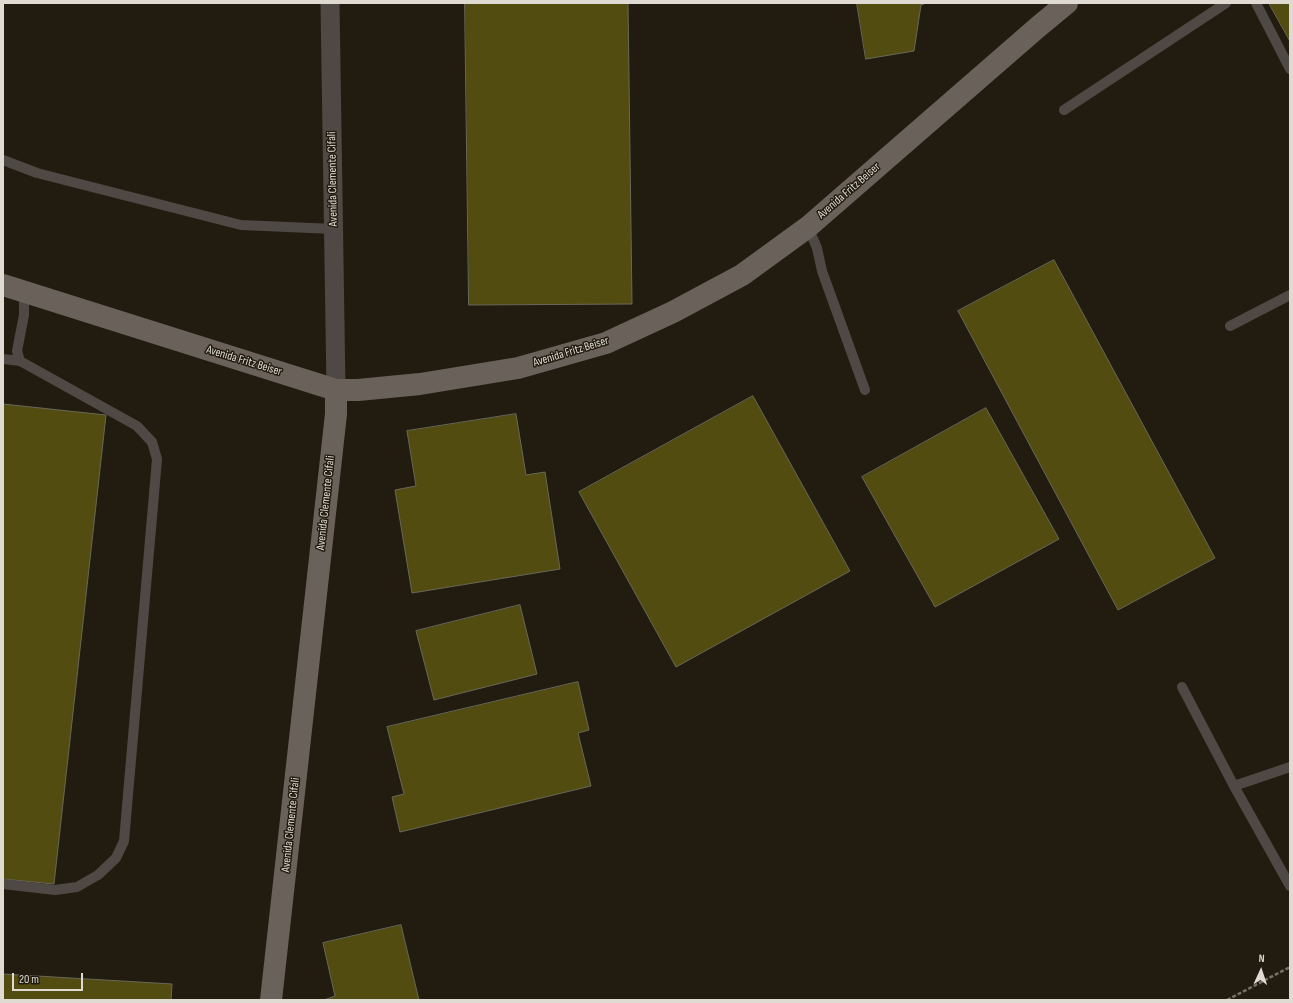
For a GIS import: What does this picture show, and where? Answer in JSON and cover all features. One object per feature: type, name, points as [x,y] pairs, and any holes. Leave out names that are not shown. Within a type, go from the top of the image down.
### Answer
[{"type":"main road","name":"Avenida Fritz Beiser","points":[[3,285],[336,390],[358,390],[420,384],[518,368],[606,343],[673,312],[742,275],[808,227],[1067,3]]},
{"type":"main road","name":"Avenida Clemente Cifali","points":[[271,1000],[336,414],[336,390]]},
{"type":"street","name":"Avenida Clemente Cifali","points":[[330,3],[336,390]]},
{"type":"lane","points":[[1064,110],[1226,3]]},
{"type":"lane","points":[[1256,3],[1290,69]]},
{"type":"lane","points":[[3,160],[37,173],[241,225],[334,229]]},
{"type":"lane","points":[[808,227],[817,248],[822,271],[865,390]]},
{"type":"lane","points":[[20,361],[18,351],[24,315],[24,292]]},
{"type":"lane","points":[[1230,326],[1290,295]]},
{"type":"lane","points":[[3,359],[20,361],[137,426],[152,442],[157,459],[124,841],[116,858],[98,875],[77,887],[55,890],[3,884]]},
{"type":"lane","points":[[1182,687],[1234,786],[1290,886]]},
{"type":"lane","points":[[1234,786],[1290,767]]},
{"type":"path","points":[[1227,1000],[1290,967]]},
{"type":"building","points":[[465,3],[628,3],[632,304],[469,305]]},
{"type":"building","points":[[857,3],[926,3],[921,5],[914,51],[866,59]]},
{"type":"building","points":[[1269,3],[1290,3],[1290,41]]},
{"type":"building","points":[[1054,260],[1215,558],[1118,610],[958,311]]},
{"type":"building","points":[[753,396],[850,571],[676,667],[579,492]]},
{"type":"building","points":[[3,404],[106,415],[54,884],[3,879]]},
{"type":"building","points":[[986,408],[1059,539],[935,607],[862,477]]},
{"type":"building","points":[[516,414],[526,475],[545,472],[560,569],[412,593],[395,490],[416,486],[407,431]]},
{"type":"building","points":[[520,605],[537,674],[434,700],[416,631]]},
{"type":"building","points":[[578,682],[589,730],[578,733],[591,786],[400,832],[392,797],[404,794],[387,727]]},
{"type":"building","points":[[401,925],[419,1000],[324,1000],[335,996],[323,943]]},
{"type":"building","points":[[3,974],[172,984],[171,1000],[3,1000]]}]
